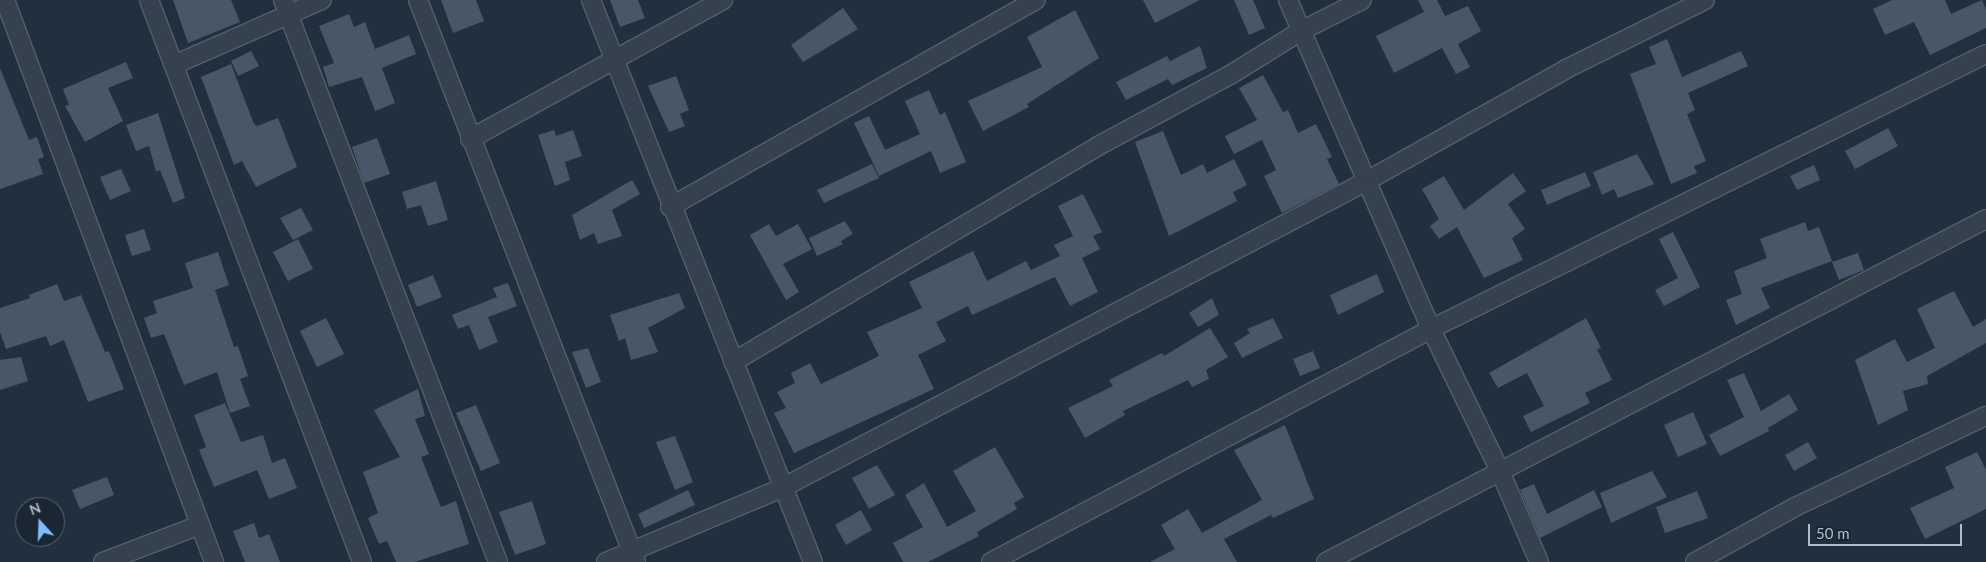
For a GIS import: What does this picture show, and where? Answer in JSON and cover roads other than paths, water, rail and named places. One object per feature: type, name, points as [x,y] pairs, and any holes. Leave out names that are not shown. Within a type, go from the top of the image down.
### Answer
[{"type":"street","points":[[5,0],[214,562]]},
{"type":"street","points":[[149,0],[176,64],[362,562]]},
{"type":"street","points":[[176,64],[286,7],[322,0]]},
{"type":"street","points":[[418,0],[470,139],[634,557]]},
{"type":"street","points":[[591,0],[670,207],[812,562]]},
{"type":"street","points":[[470,139],[723,0]]},
{"type":"street","points":[[670,207],[1036,0]]},
{"type":"street","points":[[1288,0],[1365,182],[1431,329],[1500,471],[1539,562]]},
{"type":"street","points":[[733,362],[1301,31],[1362,0]]},
{"type":"street","points":[[606,562],[634,557],[782,488],[1365,182],[1566,69],[1705,0]]},
{"type":"street","points":[[286,7],[498,562]]},
{"type":"street","points":[[990,562],[1431,329],[1986,54]]},
{"type":"street","points":[[1326,562],[1986,219]]},
{"type":"street","points":[[1694,562],[1795,507],[1986,416]]},
{"type":"street","points":[[103,562],[200,525]]}]
